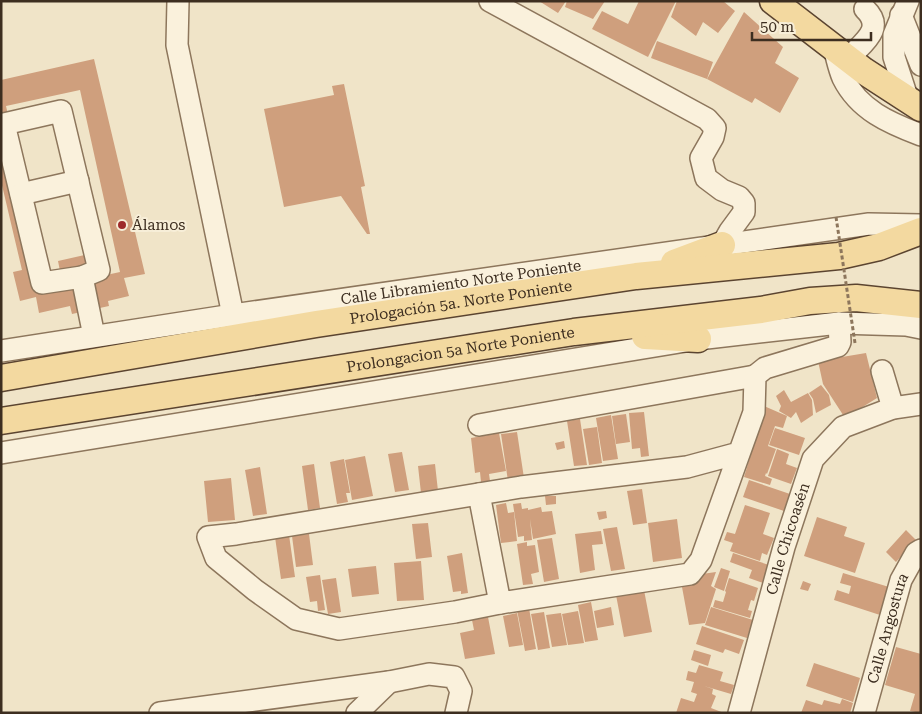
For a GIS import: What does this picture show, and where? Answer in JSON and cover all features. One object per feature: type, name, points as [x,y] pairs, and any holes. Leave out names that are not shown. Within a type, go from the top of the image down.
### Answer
[{"type":"main road","points":[[773,1],[848,60],[912,117],[921,129]]},
{"type":"main road","points":[[848,60],[915,103]]},
{"type":"main road","name":"Prologación 5a. Norte Poniente","points":[[1,378],[316,324],[636,276],[839,256],[879,247],[921,231]]},
{"type":"main road","points":[[636,276],[722,245]]},
{"type":"main road","name":"Prolongacion 5a Norte Poniente","points":[[1,421],[574,332],[761,310],[810,301],[856,298],[921,305]]},
{"type":"main road","points":[[574,332],[698,339]]},
{"type":"street","points":[[178,1],[177,45],[233,315]]},
{"type":"street","points":[[490,1],[707,119],[715,128],[713,137],[701,158],[706,178],[722,190],[739,197],[744,203],[744,212],[722,245]]},
{"type":"street","points":[[864,4],[872,16],[874,25],[872,33],[848,60],[842,77],[852,95],[872,113],[899,127],[921,135]]},
{"type":"street","points":[[904,8],[920,61]]},
{"type":"street","points":[[904,8],[894,35],[894,57],[915,103]]},
{"type":"street","points":[[62,111],[78,181],[99,270],[82,277],[42,283],[4,124],[62,111]]},
{"type":"street","points":[[21,194],[78,181]]},
{"type":"street","name":"Calle Libramiento Norte Poniente","points":[[1,351],[233,315],[869,224],[921,225]]},
{"type":"street","points":[[82,277],[94,336]]},
{"type":"street","points":[[212,319],[225,281]]},
{"type":"street","points":[[479,426],[755,376],[765,368],[835,348],[840,342],[839,323]]},
{"type":"street","points":[[1,453],[698,339],[839,323],[906,325],[921,328]]},
{"type":"street","points":[[882,371],[893,408]]},
{"type":"street","points":[[739,452],[687,468],[480,494],[208,537],[216,558],[255,590],[296,619],[339,628],[455,612],[500,603],[690,574],[701,560],[754,412],[755,376]]},
{"type":"street","name":"Calle Chicoasén","points":[[739,713],[784,547],[813,458],[843,427],[893,408],[921,404]]},
{"type":"street","points":[[480,494],[500,603]]},
{"type":"street","name":"Calle Angostura","points":[[864,713],[901,580],[916,553],[921,550]]},
{"type":"street","points":[[160,713],[389,682],[429,674],[454,677],[461,691],[456,713]]},
{"type":"street","points":[[358,713],[389,682]]},
{"type":"path","points":[[836,217],[855,344]]},
{"type":"building","points":[[539,1],[566,1],[558,13]]},
{"type":"building","points":[[567,1],[605,1],[593,19],[565,7]]},
{"type":"building","points":[[639,1],[676,1],[648,57],[592,29],[602,11],[628,24]]},
{"type":"building","points":[[677,1],[723,1],[735,11],[718,33],[703,22],[696,36],[671,17]]},
{"type":"building","points":[[744,12],[783,47],[775,63],[799,78],[780,113],[755,98],[752,103],[707,79]]},
{"type":"building","points":[[657,41],[713,62],[707,79],[651,58]]},
{"type":"building","name":"Álamos","points":[[94,59],[145,274],[124,278],[129,296],[108,301],[109,306],[72,314],[70,306],[39,313],[36,297],[20,301],[13,272],[22,270],[1,181],[1,80]],"holes":[[[80,90],[120,272],[47,288],[6,106]]]},
{"type":"building","points":[[344,84],[365,186],[361,187],[370,234],[367,234],[341,196],[284,207],[264,109],[334,95],[332,86]]},
{"type":"building","points":[[89,254],[92,268],[61,276],[58,261]]},
{"type":"building","points":[[866,353],[877,398],[845,418],[823,384],[818,361]]},
{"type":"building","points":[[821,385],[829,395],[831,405],[816,413],[813,399],[809,393]]},
{"type":"building","points":[[784,390],[791,402],[808,393],[812,400],[813,415],[801,423],[796,412],[791,418],[779,411],[781,406],[776,396]]},
{"type":"building","points":[[764,406],[787,416],[783,428],[775,426],[768,446],[776,449],[765,476],[772,479],[770,485],[744,477]]},
{"type":"building","points":[[644,412],[649,456],[641,457],[640,448],[632,449],[629,413]]},
{"type":"building","points":[[626,414],[630,442],[616,444],[612,416]]},
{"type":"building","points":[[611,415],[618,459],[603,461],[596,418]]},
{"type":"building","points":[[580,419],[587,465],[574,466],[567,421]]},
{"type":"building","points":[[597,427],[602,463],[589,465],[583,429]]},
{"type":"building","points":[[775,428],[805,438],[799,455],[769,445]]},
{"type":"building","points":[[517,432],[524,478],[508,481],[501,434]]},
{"type":"building","points":[[499,433],[506,471],[489,474],[490,481],[481,482],[480,472],[475,473],[471,438]]},
{"type":"building","points":[[564,441],[565,448],[557,450],[555,443]]},
{"type":"building","points":[[777,449],[789,454],[786,464],[797,468],[791,484],[768,476]]},
{"type":"building","points":[[402,452],[409,490],[395,492],[388,454]]},
{"type":"building","points":[[365,456],[373,496],[352,500],[345,460]]},
{"type":"building","points":[[344,459],[350,493],[346,493],[348,502],[337,504],[330,462]]},
{"type":"building","points":[[314,464],[320,508],[308,510],[302,466]]},
{"type":"building","points":[[435,464],[438,491],[421,493],[418,466]]},
{"type":"building","points":[[260,467],[267,514],[253,516],[245,470]]},
{"type":"building","points":[[231,478],[235,520],[208,522],[204,481]]},
{"type":"building","points":[[749,480],[790,494],[784,511],[743,497]]},
{"type":"building","points":[[642,489],[647,523],[633,525],[627,491]]},
{"type":"building","points":[[545,496],[556,496],[556,504],[546,505]]},
{"type":"building","points":[[506,503],[508,513],[514,512],[517,541],[501,543],[496,505]]},
{"type":"building","points":[[521,503],[522,509],[528,508],[528,510],[541,507],[542,512],[552,511],[556,534],[533,539],[530,519],[532,540],[524,541],[524,536],[518,537],[513,504]]},
{"type":"building","points":[[745,505],[770,513],[763,534],[774,538],[767,555],[762,553],[760,561],[730,551],[733,543],[724,540],[727,532],[735,534]]},
{"type":"building","points":[[606,511],[607,518],[599,520],[597,512]]},
{"type":"building","points":[[817,517],[847,527],[844,536],[865,543],[855,573],[804,556]]},
{"type":"building","points":[[677,519],[682,558],[653,562],[648,523]]},
{"type":"building","points":[[428,523],[432,557],[416,559],[412,524]]},
{"type":"building","points":[[617,527],[625,569],[611,571],[603,529]]},
{"type":"building","points":[[906,530],[916,540],[896,562],[886,552]]},
{"type":"building","points":[[601,531],[603,544],[592,545],[595,570],[580,573],[575,534]]},
{"type":"building","points":[[309,534],[313,565],[296,567],[292,536]]},
{"type":"building","points":[[289,535],[295,577],[281,579],[275,537]]},
{"type":"building","points":[[552,538],[559,579],[544,582],[537,540]]},
{"type":"building","points":[[527,542],[527,546],[535,545],[539,572],[531,574],[533,584],[523,585],[517,544]]},
{"type":"building","points":[[462,553],[468,593],[461,594],[461,591],[453,592],[447,556]]},
{"type":"building","points":[[733,553],[769,565],[763,583],[749,578],[752,570],[730,562]]},
{"type":"building","points":[[421,561],[424,600],[397,601],[394,563]]},
{"type":"building","points":[[376,566],[379,594],[352,597],[348,569]]},
{"type":"building","points":[[721,568],[730,571],[724,591],[714,587]]},
{"type":"building","points":[[716,572],[711,586],[716,589],[705,623],[689,625],[682,587],[690,585],[688,576]]},
{"type":"building","points":[[843,573],[889,587],[880,615],[834,600],[837,590],[849,594],[851,586],[840,583]]},
{"type":"building","points":[[320,575],[325,610],[318,611],[317,601],[310,602],[306,577]]},
{"type":"building","points":[[336,578],[341,612],[328,614],[322,580]]},
{"type":"building","points":[[729,578],[758,588],[754,601],[751,600],[748,610],[752,611],[750,618],[713,607],[715,600],[723,602]]},
{"type":"building","points":[[803,581],[811,584],[808,591],[800,589]]},
{"type":"building","points":[[644,590],[652,632],[624,637],[616,595]]},
{"type":"building","points":[[591,602],[598,640],[585,642],[578,605]]},
{"type":"building","points":[[611,607],[614,625],[597,628],[594,611]]},
{"type":"building","points":[[711,607],[753,620],[747,638],[705,625]]},
{"type":"building","points":[[529,608],[536,649],[525,651],[517,610]]},
{"type":"building","points":[[578,611],[584,643],[568,645],[562,614]]},
{"type":"building","points":[[544,612],[550,648],[538,650],[531,614]]},
{"type":"building","points":[[517,613],[523,645],[509,647],[503,616]]},
{"type":"building","points":[[561,613],[567,645],[552,647],[546,615]]},
{"type":"building","points":[[488,617],[495,654],[465,659],[460,633],[474,630],[472,620]]},
{"type":"building","points":[[702,626],[744,640],[739,654],[725,649],[723,653],[696,644]]},
{"type":"building","points":[[896,647],[921,654],[921,713],[910,711],[915,694],[885,685]]},
{"type":"building","points":[[694,650],[711,655],[708,666],[691,660]]},
{"type":"building","points":[[814,663],[860,678],[853,702],[806,686]]},
{"type":"building","points":[[699,665],[723,672],[720,681],[734,685],[731,694],[704,686],[713,689],[712,694],[716,696],[711,708],[724,713],[676,713],[681,698],[694,702],[697,694],[691,692],[694,682],[686,680],[688,671],[696,673]]},
{"type":"building","points":[[842,699],[853,703],[850,713],[801,713],[806,700],[822,705],[824,700],[840,704]]},
{"type":"place","name":"Álamos","points":[[122,225]]}]
